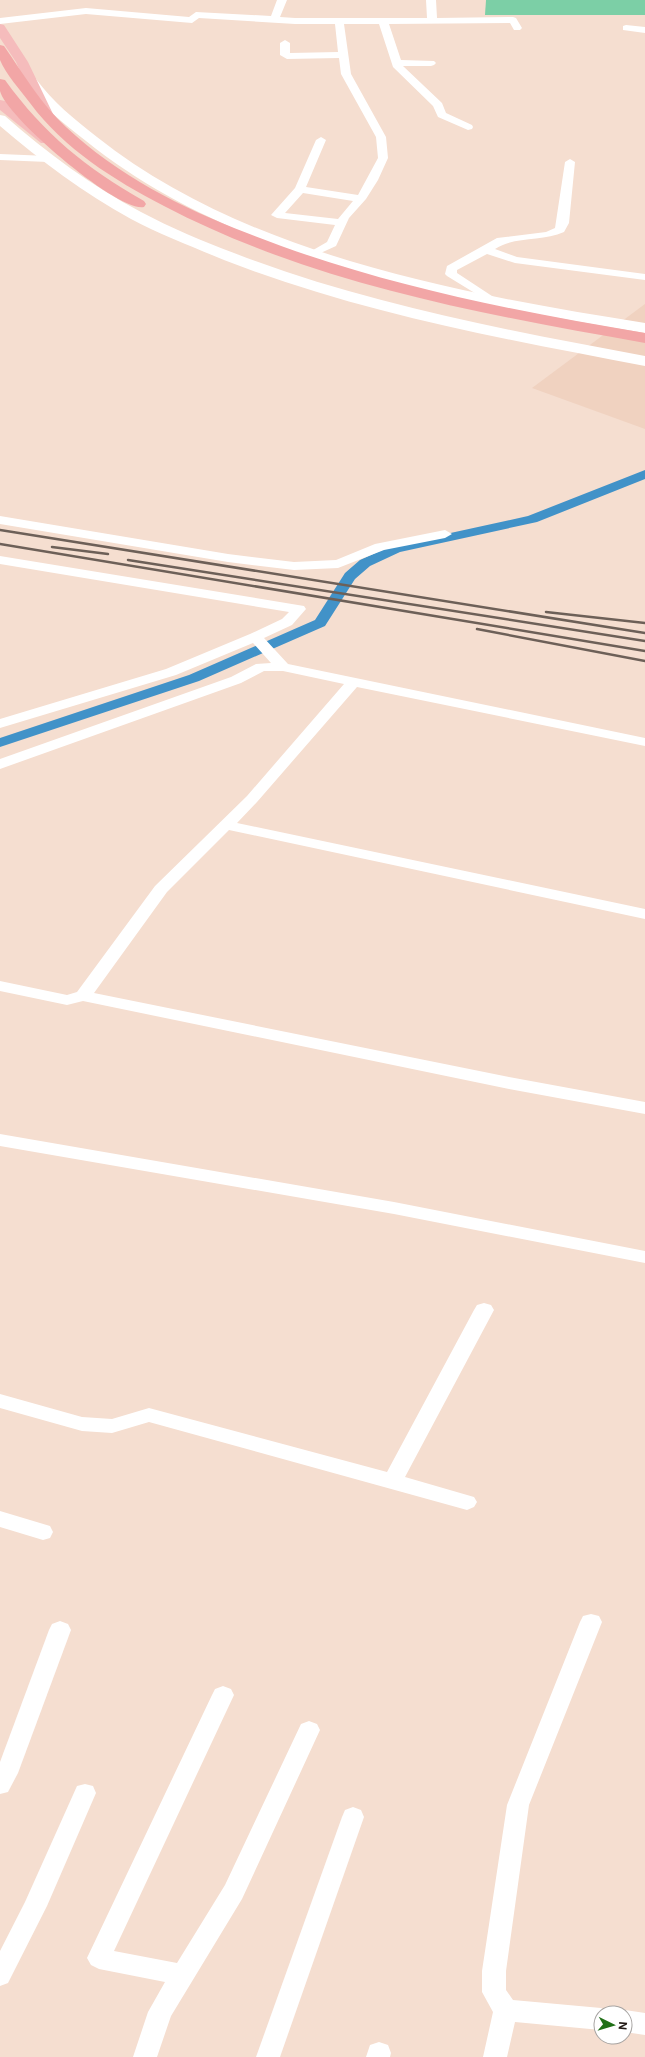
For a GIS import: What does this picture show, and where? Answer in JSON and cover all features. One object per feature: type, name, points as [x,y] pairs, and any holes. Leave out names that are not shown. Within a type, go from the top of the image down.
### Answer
[{"type":"highway","points":[[0,49],[21,82],[46,114],[79,146],[142,189],[180,209],[251,241],[349,275],[443,299],[543,320],[645,338]]},
{"type":"highway","points":[[0,83],[18,109],[46,140],[95,178],[147,208],[236,249],[301,272],[433,309],[645,350]]},
{"type":"main road","points":[[0,28],[22,62],[46,114]]},
{"type":"main road","points":[[0,104],[46,140]]},
{"type":"street","points":[[274,19],[282,0]]},
{"type":"street","points":[[431,0],[432,20]]},
{"type":"street","points":[[0,20],[86,11],[192,20],[196,15],[295,21],[513,20],[517,28]]},
{"type":"street","points":[[314,253],[332,244],[344,217],[361,199],[383,158],[382,137],[346,74],[339,21]]},
{"type":"street","points":[[383,21],[398,68],[438,105],[442,115],[468,127]]},
{"type":"street","points":[[626,28],[645,30]]},
{"type":"street","points":[[285,43],[285,55],[287,56],[344,55]]},
{"type":"street","points":[[396,63],[431,63]]},
{"type":"street","points":[[31,82],[41,96],[61,117],[117,161],[183,199],[221,217],[314,253],[410,281],[491,300],[645,328]]},
{"type":"street","points":[[0,119],[48,159],[104,197],[137,216],[233,259],[282,277],[413,315],[645,361]]},
{"type":"street","points":[[321,140],[300,189],[277,215],[342,223]]},
{"type":"street","points":[[0,157],[48,159]]},
{"type":"street","points":[[491,300],[451,274],[451,268],[486,250],[501,240],[548,235],[560,230],[563,223],[570,162]]},
{"type":"street","points":[[300,189],[361,199]]},
{"type":"street","points":[[486,250],[515,260],[645,277]]},
{"type":"street","points":[[0,520],[228,558],[300,566],[338,564],[380,547],[445,534]]},
{"type":"street","points":[[0,560],[299,609],[287,622],[172,672],[0,724]]},
{"type":"street","points":[[255,637],[283,667]]},
{"type":"street","points":[[0,764],[236,680],[261,668],[283,667],[645,742]]},
{"type":"street","points":[[83,996],[161,889],[252,799],[354,681]]},
{"type":"street","points":[[226,825],[645,914]]},
{"type":"street","points":[[0,986],[67,1000],[83,996],[509,1083],[645,1108]]},
{"type":"street","points":[[0,1140],[394,1208],[645,1257]]},
{"type":"street","points":[[392,1482],[484,1310]]},
{"type":"street","points":[[0,1401],[82,1424],[112,1426],[149,1415],[467,1502]]},
{"type":"street","points":[[0,1519],[43,1532]]},
{"type":"street","points":[[495,2057],[506,2010],[494,1992],[494,1971],[518,1804],[591,1622]]},
{"type":"street","points":[[0,1785],[7,1773],[60,1630]]},
{"type":"street","points":[[183,1975],[99,1958],[223,1695]]},
{"type":"street","points":[[145,2057],[160,2012],[234,1892],[309,1730]]},
{"type":"street","points":[[0,1975],[35,1906],[85,1793]]},
{"type":"street","points":[[268,2057],[353,1817]]},
{"type":"street","points":[[506,2010],[593,2018]]},
{"type":"street","points":[[633,2022],[645,2024]]},
{"type":"shaded area","points":[[645,304],[645,429],[532,388]]},
{"type":"green space","points":[[486,0],[645,0],[645,15],[485,15]]},
{"type":"waterway","points":[[0,743],[194,678],[320,623],[350,576],[365,563],[396,549],[532,519],[645,474]]},
{"type":"railway","points":[[0,530],[645,633]]},
{"type":"railway","points":[[0,544],[645,651]]},
{"type":"railway","points":[[52,547],[108,554]]},
{"type":"railway","points":[[128,560],[645,641]]},
{"type":"railway","points":[[546,612],[645,623]]},
{"type":"railway","points":[[477,629],[645,661]]}]
